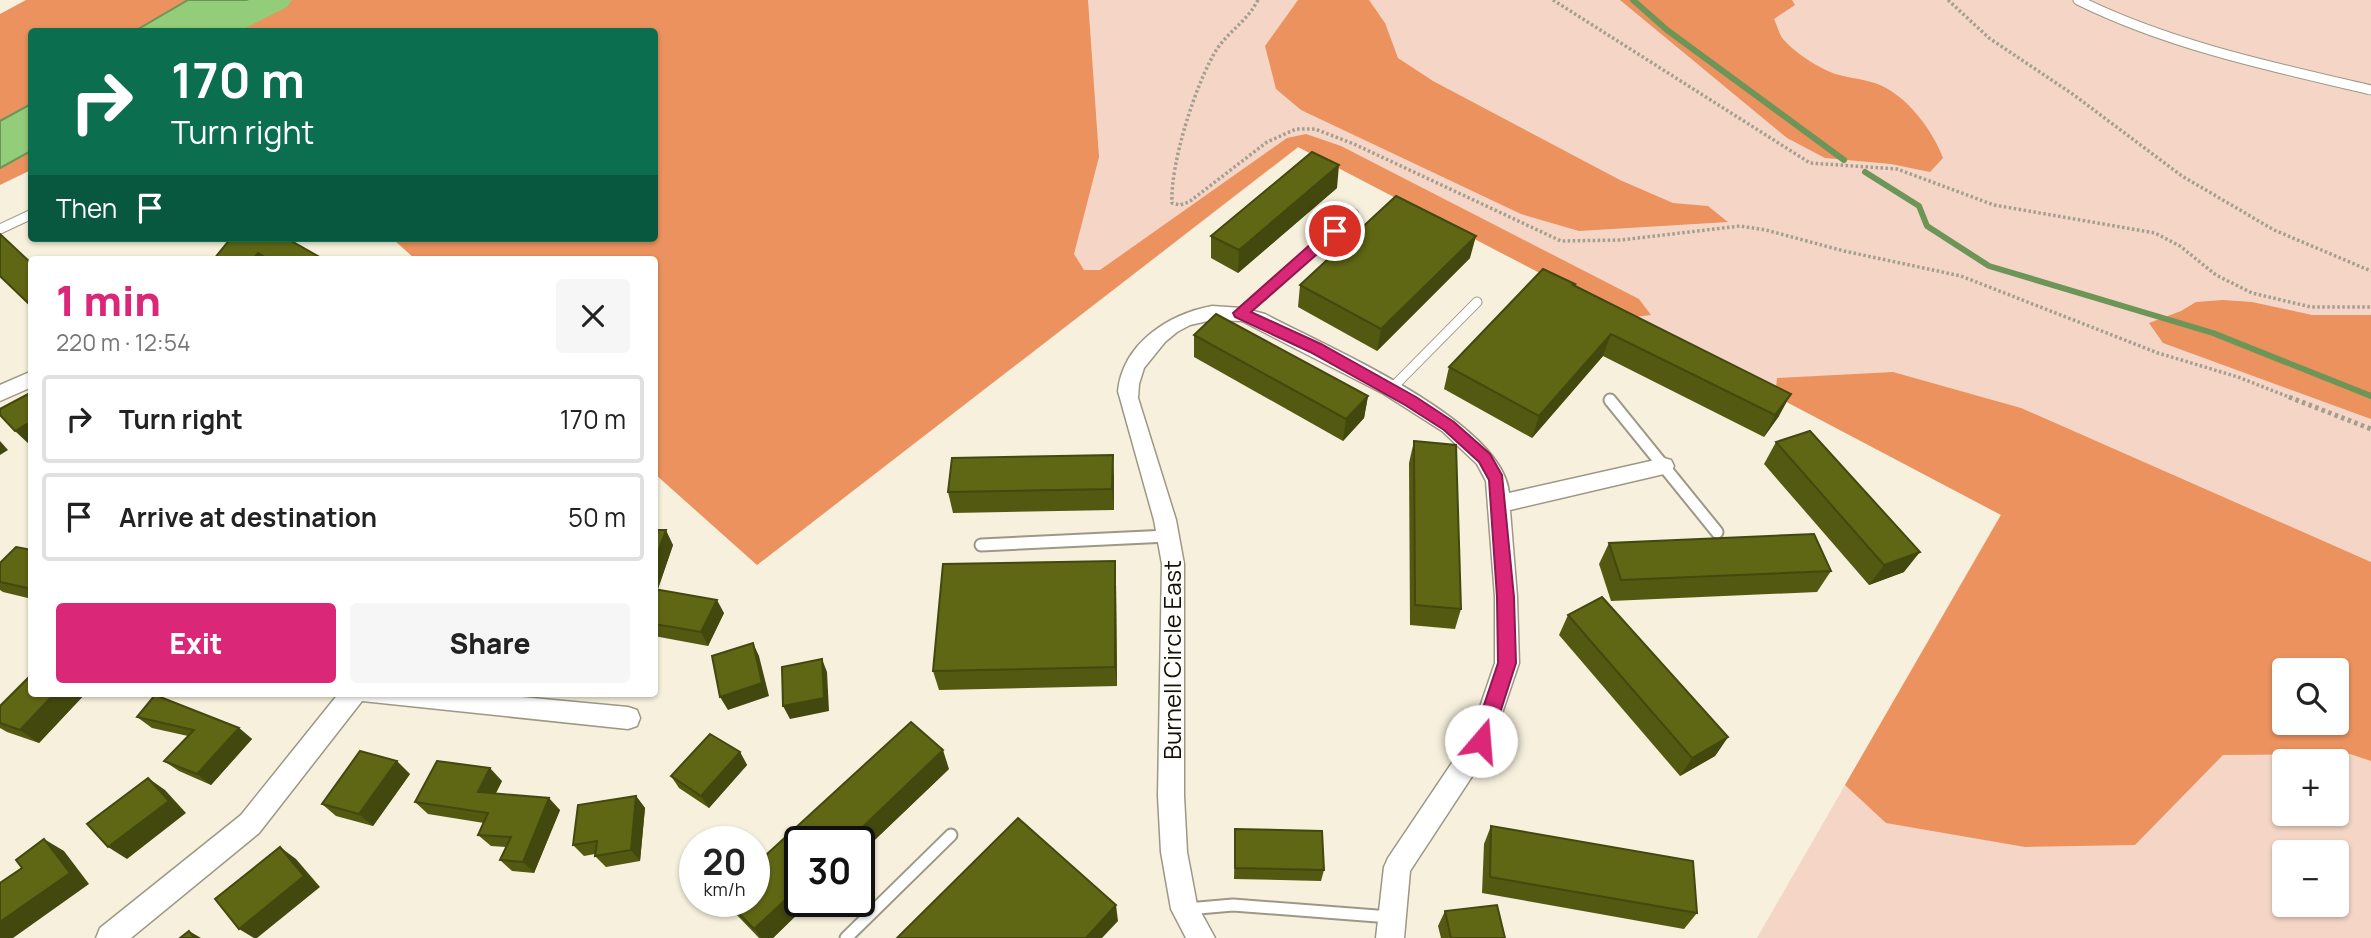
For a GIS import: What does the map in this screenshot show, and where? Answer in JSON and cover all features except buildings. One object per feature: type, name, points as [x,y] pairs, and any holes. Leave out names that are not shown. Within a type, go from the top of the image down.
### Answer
[{"type":"street","points":[[1231,313],[1270,325],[1391,388],[1449,426],[1484,458],[1497,480],[1507,663],[1481,741],[1397,867],[1391,927]]},
{"type":"street","name":"Burnell Circle East","points":[[1201,938],[1184,909],[1174,852],[1171,796],[1173,564],[1168,536],[1128,398],[1128,382],[1133,366],[1159,334],[1173,324],[1191,317],[1231,313]]},
{"type":"street","points":[[0,394],[28,380]]},
{"type":"street","points":[[1499,504],[1664,466]]},
{"type":"street","points":[[110,938],[250,824],[351,697]]},
{"type":"street","points":[[410,697],[628,718]]},
{"type":"lane","points":[[2078,0],[2112,18],[2146,30],[2265,66],[2371,90]]},
{"type":"lane","points":[[1231,313],[1354,214]]},
{"type":"lane","points":[[0,229],[28,216]]},
{"type":"lane","points":[[1391,388],[1477,302]]},
{"type":"lane","points":[[1610,400],[1717,532]]},
{"type":"lane","points":[[981,545],[1168,536]]},
{"type":"lane","points":[[846,938],[951,835]]},
{"type":"lane","points":[[1184,909],[1233,905],[1391,927]]},
{"type":"path","points":[[1258,0],[1254,10],[1228,34],[1216,50],[1197,93],[1173,182],[1170,198],[1172,203],[1180,205],[1189,202],[1267,142],[1296,130],[1315,130],[1365,149],[1561,241],[1621,240],[1740,226],[1766,230],[1844,251],[1961,276],[2056,316],[2158,353],[2238,377],[2371,429]]},
{"type":"path","points":[[1552,0],[1810,163],[1897,169],[1994,205],[2169,237],[2216,275],[2248,292],[2283,303],[2339,310],[2371,307]]},
{"type":"path","points":[[1948,0],[1993,43],[2068,91],[2126,136],[2221,199],[2290,238],[2332,258],[2371,271]]},
{"type":"shaded area","points":[[26,0],[188,0],[140,28],[28,28],[28,106],[0,121],[0,14]]},
{"type":"shaded area","points":[[188,0],[275,0],[240,15],[220,28],[140,28]]},
{"type":"shaded area","points":[[275,0],[2371,0],[2371,938],[1757,938],[2001,514],[1299,147],[757,565],[658,477],[658,256],[412,256],[396,242],[658,242],[658,28],[222,28]]},
{"type":"shaded area","points":[[275,0],[1088,0],[1099,157],[1074,254],[1084,270],[1100,270],[1287,138],[1306,134],[1341,146],[1639,299],[1651,315],[1626,318],[1298,147],[757,565],[658,477],[658,256],[412,256],[396,242],[658,242],[658,28],[221,28],[240,15]]},
{"type":"shaded area","points":[[1298,0],[1369,0],[1385,23],[1398,58],[1433,81],[1620,180],[1673,203],[1708,206],[1728,222],[1579,231],[1521,214],[1301,110],[1276,89],[1265,46]]},
{"type":"shaded area","points":[[1620,0],[1792,0],[1795,5],[1774,19],[1783,39],[1795,51],[1819,66],[1836,74],[1890,90],[1910,106],[1926,126],[1943,158],[1930,172],[1891,164],[1825,158],[1787,138]]},
{"type":"shaded area","points":[[28,106],[28,153],[0,168],[0,121]]},
{"type":"shaded area","points":[[28,153],[28,171],[0,185],[0,168]]},
{"type":"shaded area","points":[[2196,302],[2252,302],[2312,315],[2371,315],[2371,419],[2163,343],[2149,323]]},
{"type":"shaded area","points":[[1893,372],[2021,408],[2371,562],[2371,761],[2349,754],[2349,749],[2272,749],[2272,755],[2223,755],[2135,845],[2025,847],[1886,823],[1845,785],[2001,515],[1775,396],[1777,378]]},
{"type":"waterway","points":[[218,28],[275,0]]},
{"type":"waterway","points":[[1633,0],[1667,30],[1844,160]]},
{"type":"waterway","points":[[1865,172],[1919,206],[1927,226],[1989,266],[2213,333],[2371,396]]},
{"type":"route","points":[[1335,231],[1240,313],[1258,319],[1391,388],[1449,426],[1484,458],[1497,480],[1506,597],[1507,663],[1481,741]]}]
